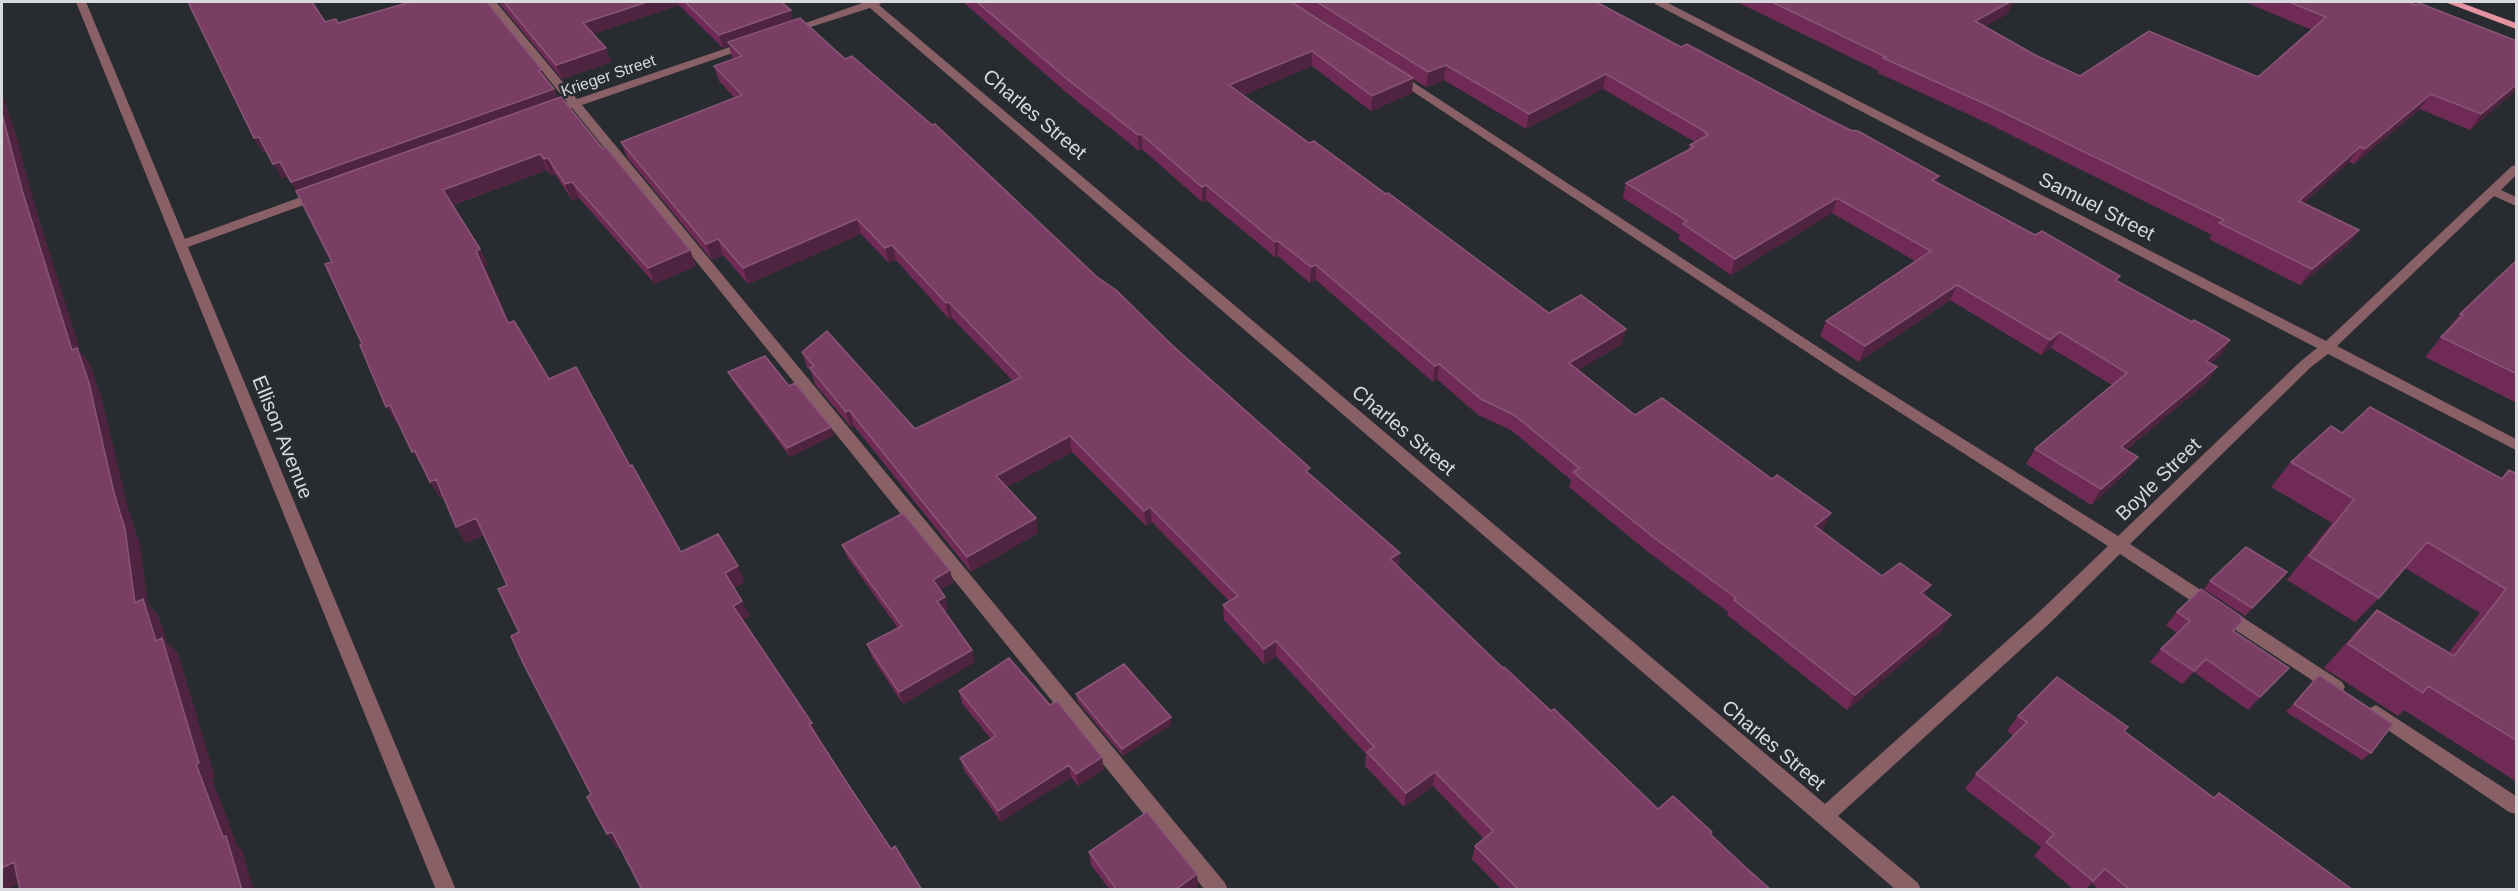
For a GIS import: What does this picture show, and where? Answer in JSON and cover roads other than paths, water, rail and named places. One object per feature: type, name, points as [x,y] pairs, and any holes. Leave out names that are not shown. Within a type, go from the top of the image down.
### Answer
[{"type":"main road","points":[[2450,2],[2517,26]]},
{"type":"street","name":"Ellison Avenue","points":[[81,2],[446,890]]},
{"type":"street","points":[[491,2],[1218,890]]},
{"type":"street","name":"Krieger Street","points":[[558,110],[873,2]]},
{"type":"street","name":"Charles Street","points":[[873,2],[1911,890]]},
{"type":"street","name":"Samuel Street","points":[[1659,2],[2517,445]]},
{"type":"street","points":[[1380,65],[2517,806]]},
{"type":"street","name":"Boyle Street","points":[[1825,816],[2044,618],[2306,364],[2328,347],[2517,169]]},
{"type":"street","points":[[2493,191],[2517,202]]},
{"type":"street","points":[[182,245],[327,192]]}]
